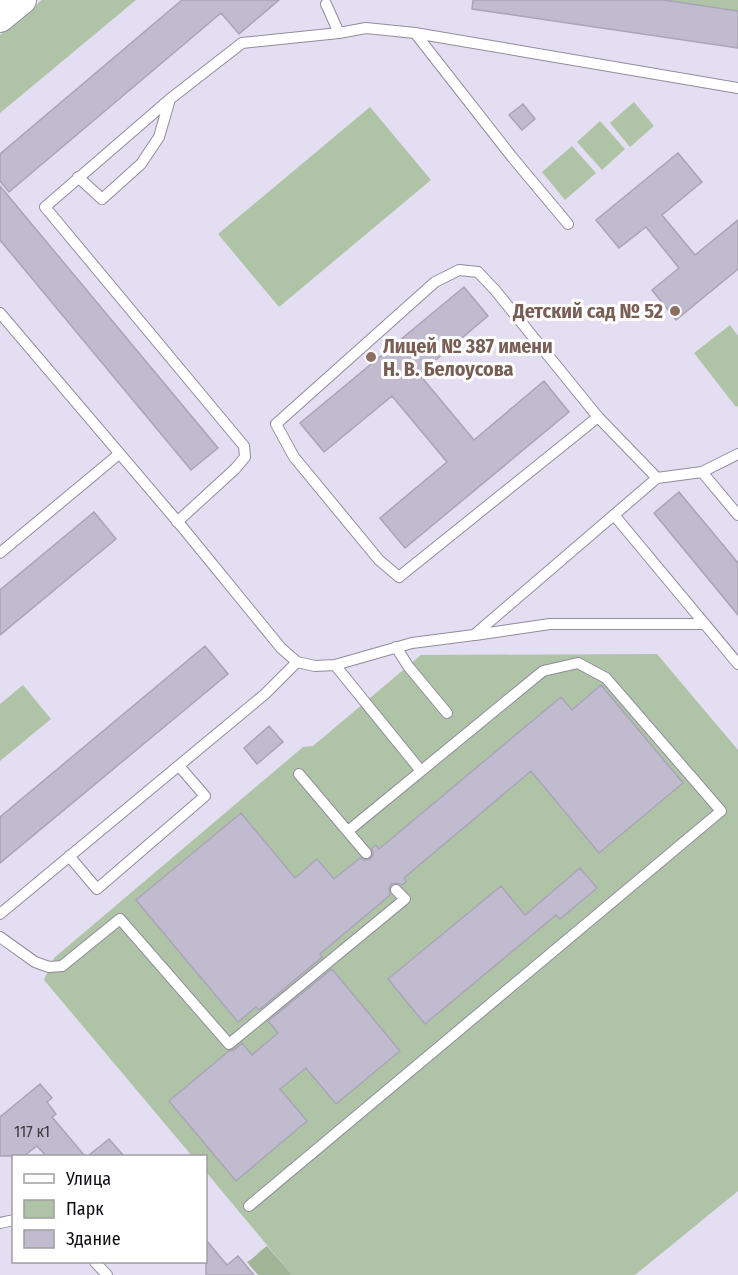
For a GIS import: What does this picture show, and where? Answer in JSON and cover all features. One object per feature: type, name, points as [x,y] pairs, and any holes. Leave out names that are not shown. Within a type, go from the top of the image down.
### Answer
[{"type":"main road","points":[[0,18],[22,0]]},
{"type":"lane","points":[[326,4],[339,33]]},
{"type":"lane","points":[[177,522],[235,469],[245,457],[244,446],[45,207],[171,99],[242,44],[366,28],[415,33],[738,88]]},
{"type":"lane","points":[[415,33],[512,158],[568,224]]},
{"type":"lane","points":[[78,177],[102,199],[141,164],[159,137],[171,99]]},
{"type":"lane","points":[[598,417],[399,577],[379,560],[294,457],[276,424],[435,282],[459,270],[478,272],[598,417],[657,478]]},
{"type":"lane","points":[[0,313],[280,648],[297,662],[315,666],[335,665],[412,643],[550,624],[705,624]]},
{"type":"lane","points":[[474,635],[657,478],[702,472],[738,453]]},
{"type":"lane","points":[[0,554],[119,454]]},
{"type":"lane","points":[[702,472],[738,515]]},
{"type":"lane","points":[[614,515],[738,664]]},
{"type":"lane","points":[[396,647],[408,666],[447,714]]},
{"type":"lane","points":[[0,914],[265,694],[297,662]]},
{"type":"lane","points":[[249,1206],[721,811],[606,678],[578,663],[543,671],[348,831]]},
{"type":"lane","points":[[335,665],[421,771]]},
{"type":"lane","points":[[69,856],[97,889],[205,796],[179,766]]},
{"type":"lane","points":[[300,774],[366,853]]},
{"type":"lane","points":[[0,937],[35,962],[50,968],[62,966],[120,919],[229,1044],[405,899],[396,890]]},
{"type":"lane","points":[[96,1263],[107,1275]]},
{"type":"green space","points":[[42,0],[136,0],[0,113],[0,35]]},
{"type":"green space","points":[[664,0],[738,0],[738,11]]},
{"type":"green space","points":[[634,102],[654,126],[630,147],[610,123]]},
{"type":"green space","points":[[370,107],[431,180],[279,307],[218,234]]},
{"type":"green space","points":[[600,121],[625,149],[602,170],[577,142]]},
{"type":"green space","points":[[572,146],[596,173],[565,200],[542,172]]},
{"type":"green space","points":[[730,325],[738,336],[738,406],[736,407],[694,353]]},
{"type":"green space","points":[[657,654],[738,750],[738,1191],[635,1275],[292,1275],[207,1173],[207,1155],[191,1155],[44,980],[54,958],[303,747],[313,746],[421,655]]},
{"type":"green space","points":[[23,685],[51,719],[0,761],[0,704]]},
{"type":"green space","points":[[267,1246],[292,1275],[258,1275],[247,1262]]},
{"type":"building","points":[[182,0],[279,0],[239,34],[221,13],[9,192],[0,181],[0,154]]},
{"type":"building","points":[[473,0],[664,0],[738,11],[738,48],[472,9]]},
{"type":"building","points":[[523,104],[535,119],[522,130],[509,115]]},
{"type":"building","points":[[678,153],[702,182],[662,215],[695,255],[738,220],[738,269],[676,320],[652,290],[679,268],[646,227],[619,248],[596,220]]},
{"type":"building","points":[[0,186],[218,448],[191,470],[0,240]]},
{"type":"building","points":[[464,287],[488,316],[419,374],[474,440],[544,381],[569,412],[405,548],[380,518],[447,462],[392,396],[324,452],[300,423]]},
{"type":"building","points":[[679,492],[738,563],[738,615],[654,513]]},
{"type":"building","points":[[94,512],[116,539],[0,635],[0,590]]},
{"type":"building","points":[[205,646],[228,674],[0,863],[0,817]]},
{"type":"building","points":[[601,685],[683,783],[599,853],[531,771],[404,878],[406,882],[402,885],[391,884],[390,895],[320,954],[322,957],[259,1010],[256,1007],[238,1022],[136,900],[241,813],[295,878],[317,859],[334,879],[360,858],[370,859],[373,855],[372,848],[376,845],[379,849],[561,697],[572,710]]},
{"type":"building","points":[[269,726],[283,742],[257,764],[244,748]]},
{"type":"building","points":[[580,868],[597,888],[560,919],[556,915],[425,1024],[388,979],[501,886],[525,915]]},
{"type":"building","points":[[332,969],[400,1051],[336,1104],[306,1068],[280,1089],[307,1121],[236,1181],[169,1101],[229,1051],[242,1043],[252,1055],[278,1033],[268,1021]]},
{"type":"building","points":[[40,1084],[52,1098],[47,1102],[56,1114],[52,1117],[84,1155],[45,1155],[37,1146],[25,1155],[0,1156],[0,1117]]},
{"type":"building","points":[[109,1139],[123,1155],[89,1155]]},
{"type":"building","points":[[207,1241],[227,1265],[238,1256],[254,1275],[206,1275]]},
{"type":"place","name":"Детский сад № 52","points":[[675,311]]},
{"type":"place","name":"Лицей № 387 имени Н. В. Белоусова","points":[[371,357]]}]
